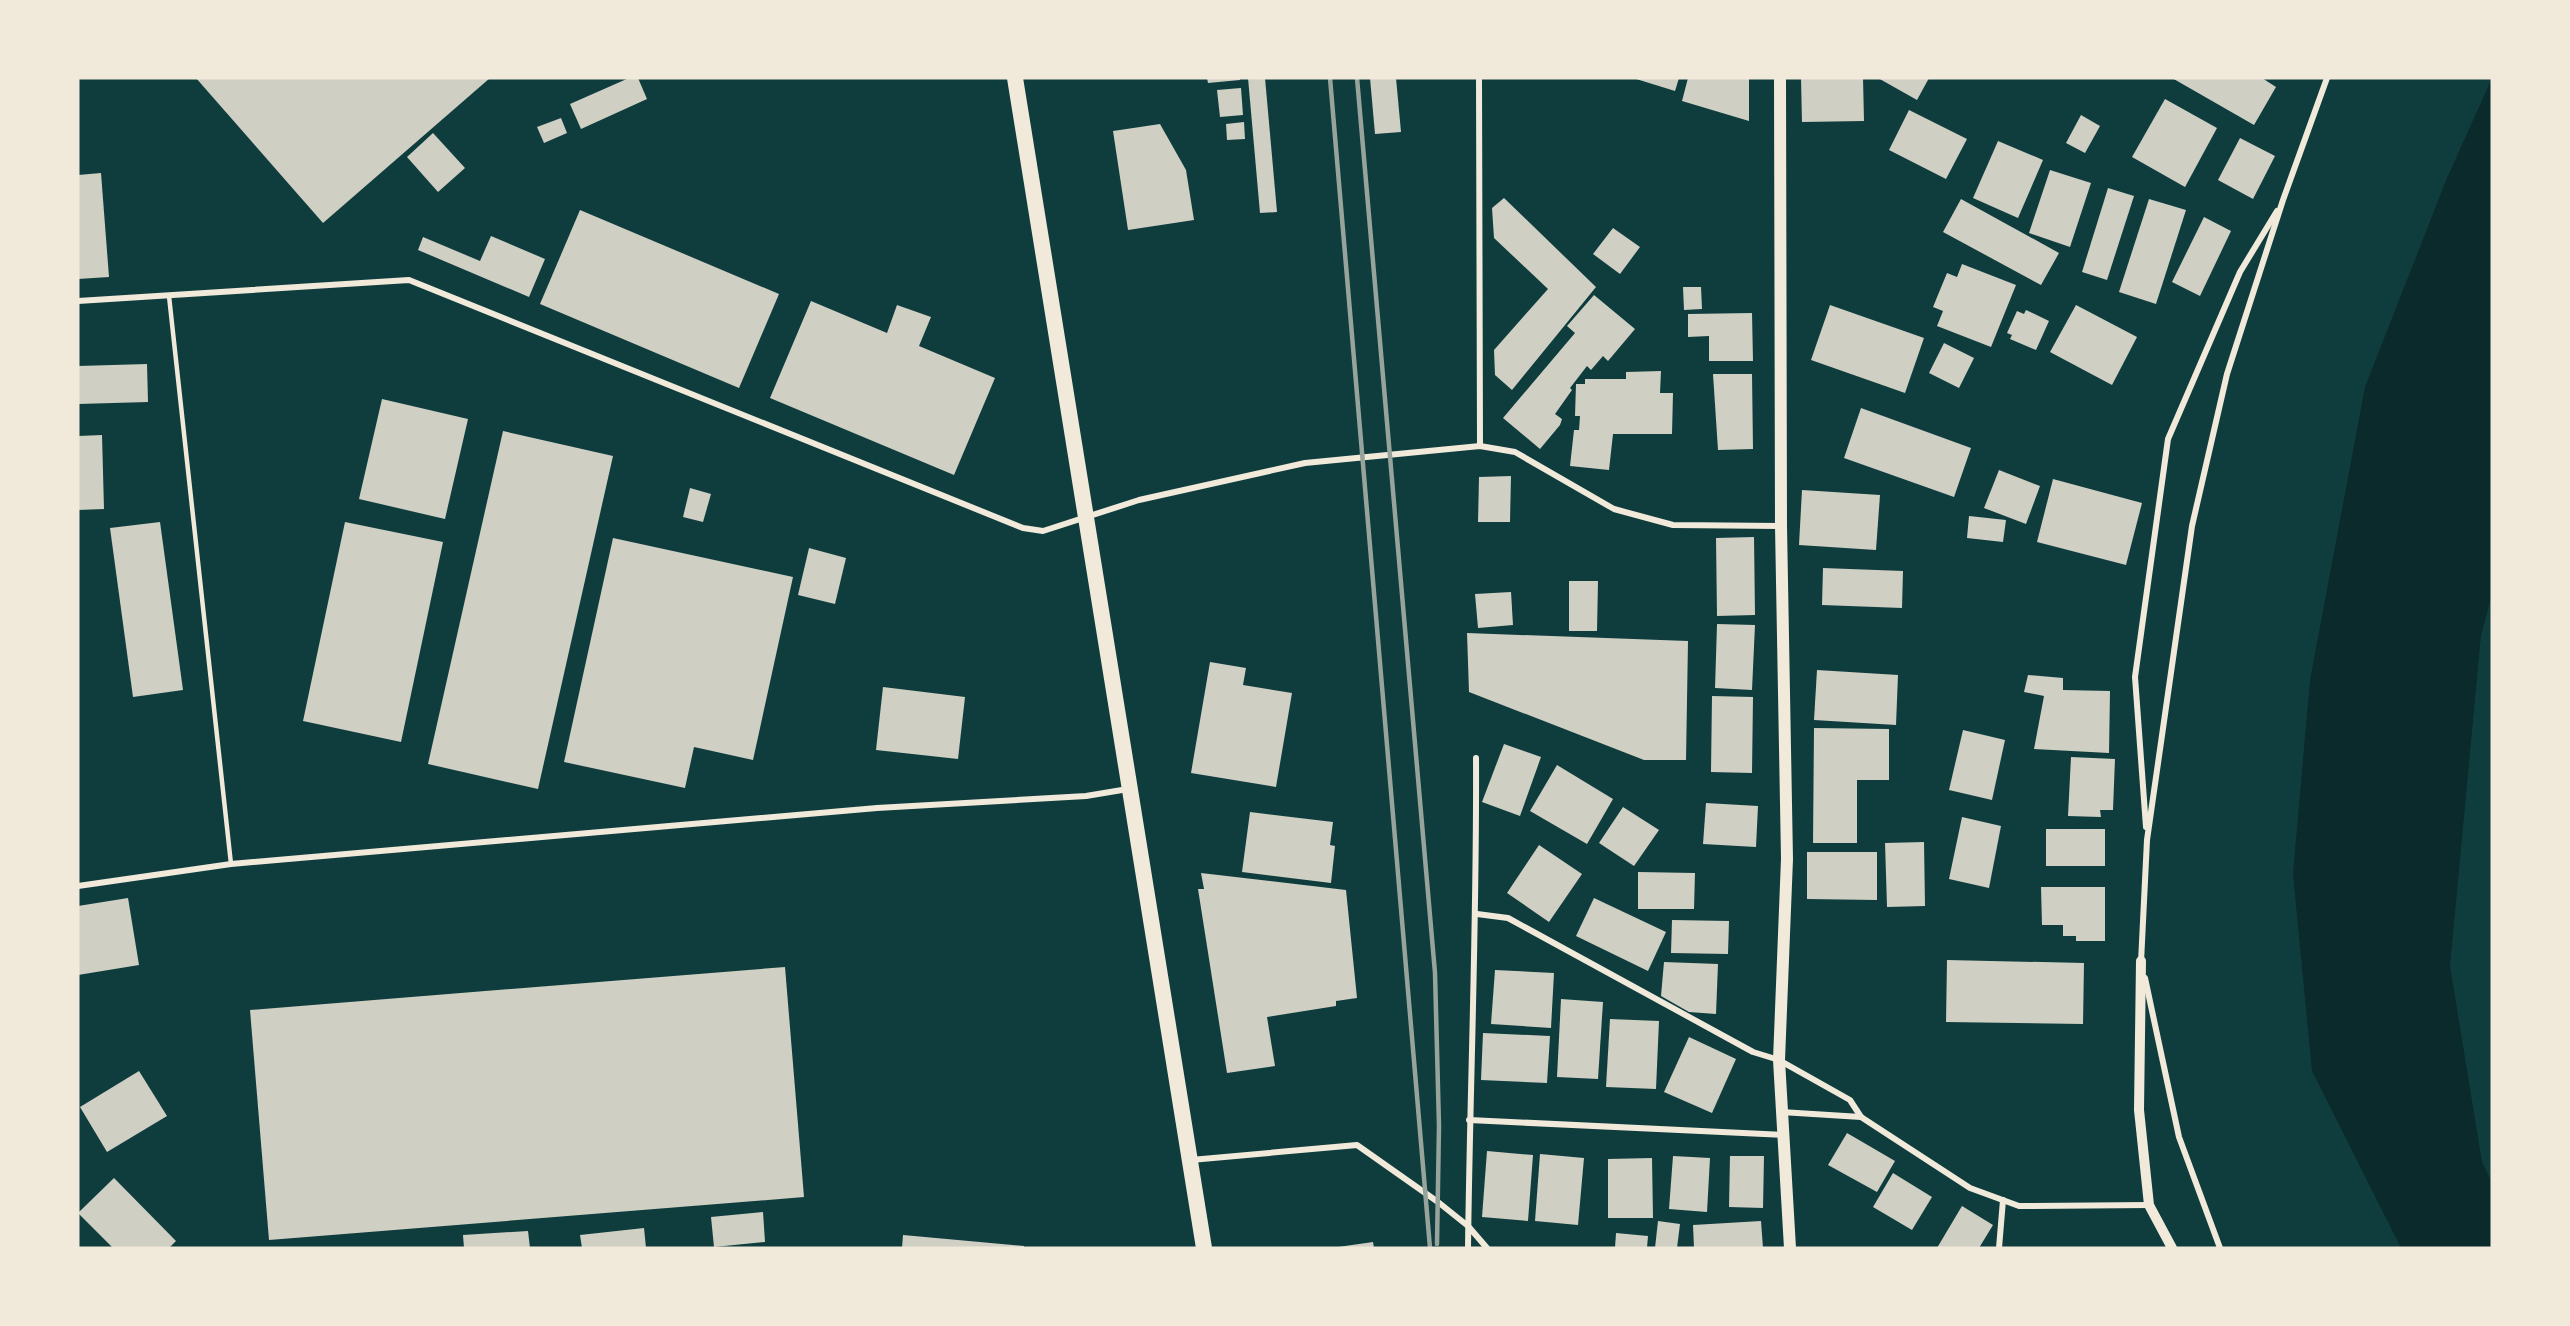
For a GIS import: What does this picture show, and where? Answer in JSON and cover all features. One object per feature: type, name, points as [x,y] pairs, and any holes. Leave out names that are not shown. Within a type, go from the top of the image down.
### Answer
[{"type":"highway","points":[[1015,78],[1204,1248]]},
{"type":"main road","points":[[1780,78],[1781,526],[1787,859],[1779,1060],[1790,1248]]},
{"type":"street","points":[[1479,78],[1480,446]]},
{"type":"street","points":[[2172,1248],[2149,1205],[2139,1110],[2141,961],[2147,840],[2192,526],[2227,374],[2283,200],[2327,78]]},
{"type":"street","points":[[2147,840],[2135,677],[2168,439],[2240,272],[2283,200]]},
{"type":"street","points":[[78,301],[409,280],[1023,528],[1043,531],[1139,500],[1305,463],[1480,446],[1515,452],[1614,509],[1674,525],[1781,526]]},
{"type":"street","points":[[1468,1248],[1469,1120],[1477,914],[1476,758]]},
{"type":"street","points":[[78,886],[231,864],[877,808],[1086,796],[1129,789]]},
{"type":"street","points":[[1477,914],[1508,918],[1753,1052],[1779,1060],[1850,1100],[1861,1117],[1970,1188],[2019,1206],[2149,1205]]},
{"type":"street","points":[[2141,961],[2179,1137],[2220,1248]]},
{"type":"street","points":[[1781,1112],[1861,1117]]},
{"type":"street","points":[[1469,1120],[1783,1135]]},
{"type":"street","points":[[1190,1160],[1357,1145],[1468,1226],[1487,1248]]},
{"type":"street","points":[[1999,1248],[2003,1200]]},
{"type":"lane","points":[[169,296],[231,864]]},
{"type":"water","points":[[2492,78],[2492,595],[2481,635],[2450,966],[2482,1162],[2492,1182],[2492,1248],[2401,1248],[2312,1071],[2293,874],[2310,680],[2365,387],[2447,178]]},
{"type":"building","points":[[196,78],[490,78],[323,223]]},
{"type":"building","points":[[629,78],[638,78],[647,99],[581,129],[570,104]]},
{"type":"building","points":[[1207,78],[1240,78],[1240,80],[1208,83]]},
{"type":"building","points":[[1248,78],[1265,78],[1277,212],[1260,213]]},
{"type":"building","points":[[1370,78],[1396,78],[1401,132],[1375,134]]},
{"type":"building","points":[[1633,78],[1679,78],[1675,91]]},
{"type":"building","points":[[1688,78],[1749,78],[1749,121],[1682,101]]},
{"type":"building","points":[[1801,78],[1863,78],[1864,121],[1802,122]]},
{"type":"building","points":[[1878,78],[1929,78],[1917,100]]},
{"type":"building","points":[[2172,78],[2262,78],[2276,87],[2254,125]]},
{"type":"building","points":[[1241,88],[1243,115],[1220,117],[1217,90]]},
{"type":"building","points":[[2165,99],[2217,128],[2185,187],[2132,157]]},
{"type":"building","points":[[1909,110],[1967,139],[1946,179],[1889,150]]},
{"type":"building","points":[[2081,115],[2100,126],[2085,153],[2066,143]]},
{"type":"building","points":[[561,118],[567,133],[544,143],[537,127]]},
{"type":"building","points":[[1244,122],[1245,139],[1227,140],[1226,124]]},
{"type":"building","points":[[1160,124],[1186,170],[1194,220],[1128,230],[1113,131]]},
{"type":"building","points":[[433,133],[465,168],[438,192],[407,157]]},
{"type":"building","points":[[2240,138],[2275,156],[2253,199],[2218,180]]},
{"type":"building","points":[[1998,141],[2043,160],[2018,218],[1973,198]]},
{"type":"building","points":[[2050,170],[2091,183],[2070,247],[2029,233]]},
{"type":"building","points":[[101,173],[109,277],[78,279],[78,175]]},
{"type":"building","points":[[2108,188],[2134,196],[2107,280],[2082,272]]},
{"type":"building","points":[[1504,198],[1596,287],[1512,390],[1495,375],[1494,350],[1548,289],[1494,238],[1492,208]]},
{"type":"building","points":[[1961,199],[2059,253],[2041,285],[1943,232]]},
{"type":"building","points":[[2149,199],[2186,210],[2156,304],[2119,292]]},
{"type":"building","points":[[580,210],[779,294],[739,388],[540,304]]},
{"type":"building","points":[[2204,217],[2231,231],[2200,296],[2172,282]]},
{"type":"building","points":[[1613,228],[1640,247],[1620,274],[1593,254]]},
{"type":"building","points":[[491,236],[545,259],[529,297],[418,250],[423,237],[480,261]]},
{"type":"building","points":[[1962,264],[2016,285],[1991,347],[1937,326],[1943,311],[1933,307],[1947,273],[1957,277]]},
{"type":"building","points":[[1683,287],[1701,287],[1702,309],[1684,310]]},
{"type":"building","points":[[1594,295],[1635,329],[1608,361],[1603,356],[1591,370],[1587,366],[1570,388],[1572,390],[1555,414],[1562,419],[1560,425],[1540,449],[1503,418],[1575,333],[1567,326]]},
{"type":"building","points":[[811,301],[887,333],[897,305],[931,317],[919,346],[995,378],[954,475],[770,398]]},
{"type":"building","points":[[1830,305],[1924,338],[1905,393],[1811,360]]},
{"type":"building","points":[[2076,305],[2137,337],[2112,385],[2050,352]]},
{"type":"building","points":[[2026,310],[2049,321],[2036,350],[2010,339],[2012,335],[2007,333],[2017,311],[2024,314]]},
{"type":"building","points":[[1752,313],[1753,361],[1709,361],[1709,336],[1688,337],[1688,314]]},
{"type":"building","points":[[1944,343],[1974,358],[1959,388],[1929,373]]},
{"type":"building","points":[[147,364],[148,402],[78,404],[78,366]]},
{"type":"building","points":[[1661,371],[1660,393],[1673,393],[1672,434],[1613,434],[1609,470],[1570,466],[1574,430],[1579,430],[1580,416],[1575,416],[1576,384],[1585,384],[1585,379],[1626,379],[1626,372]]},
{"type":"building","points":[[1713,374],[1752,374],[1753,449],[1718,450]]},
{"type":"building","points":[[382,399],[468,419],[445,519],[359,499]]},
{"type":"building","points":[[1861,408],[1971,448],[1954,497],[1844,458]]},
{"type":"building","points":[[503,431],[613,456],[538,789],[428,764]]},
{"type":"building","points":[[102,435],[104,509],[78,510],[78,436]]},
{"type":"building","points":[[1999,470],[2040,486],[2026,524],[1984,508]]},
{"type":"building","points":[[1511,476],[1510,522],[1478,522],[1479,477]]},
{"type":"building","points":[[2053,479],[2142,503],[2126,565],[2037,542]]},
{"type":"building","points":[[690,488],[711,494],[703,522],[683,517]]},
{"type":"building","points":[[1802,490],[1880,495],[1876,550],[1799,545]]},
{"type":"building","points":[[1969,516],[2006,520],[2003,542],[1967,538]]},
{"type":"building","points":[[160,522],[183,690],[133,697],[110,528]]},
{"type":"building","points":[[345,522],[443,542],[401,742],[303,721]]},
{"type":"building","points":[[1754,537],[1755,615],[1717,616],[1716,538]]},
{"type":"building","points":[[613,538],[793,577],[753,760],[694,747],[685,788],[564,762]]},
{"type":"building","points":[[809,548],[846,558],[835,604],[798,595]]},
{"type":"building","points":[[1823,568],[1903,571],[1902,608],[1822,605]]},
{"type":"building","points":[[1569,581],[1598,581],[1597,631],[1569,631]]},
{"type":"building","points":[[1511,592],[1513,625],[1478,628],[1475,594]]},
{"type":"building","points":[[1717,624],[1755,625],[1752,690],[1715,688]]},
{"type":"building","points":[[1467,633],[1688,641],[1686,760],[1644,760],[1469,692]]},
{"type":"building","points":[[1210,662],[1246,668],[1243,685],[1292,693],[1276,787],[1191,773]]},
{"type":"building","points":[[1817,670],[1898,675],[1896,725],[1814,720]]},
{"type":"building","points":[[2028,675],[2063,678],[2063,690],[2110,691],[2109,753],[2034,749],[2044,696],[2024,692]]},
{"type":"building","points":[[883,687],[965,697],[958,759],[876,750]]},
{"type":"building","points":[[1712,696],[1753,697],[1752,773],[1711,772]]},
{"type":"building","points":[[1814,728],[1889,729],[1889,780],[1857,780],[1857,843],[1813,843]]},
{"type":"building","points":[[1963,730],[2005,740],[1992,800],[1949,790]]},
{"type":"building","points":[[1504,744],[1541,757],[1520,816],[1482,802]]},
{"type":"building","points":[[2071,757],[2115,759],[2113,810],[2100,810],[2101,817],[2068,816]]},
{"type":"building","points":[[1557,765],[1613,799],[1587,844],[1530,811]]},
{"type":"building","points":[[1706,803],[1758,806],[1756,847],[1703,844]]},
{"type":"building","points":[[1623,807],[1659,830],[1634,866],[1599,843]]},
{"type":"building","points":[[1250,812],[1333,822],[1330,845],[1335,846],[1331,883],[1242,872]]},
{"type":"building","points":[[1962,817],[2001,826],[1989,888],[1949,879]]},
{"type":"building","points":[[2046,829],[2105,829],[2105,866],[2046,866]]},
{"type":"building","points":[[1924,842],[1925,906],[1887,907],[1885,843]]},
{"type":"building","points":[[1539,845],[1582,874],[1549,922],[1507,893]]},
{"type":"building","points":[[1807,852],[1877,852],[1877,900],[1807,899]]},
{"type":"building","points":[[1638,872],[1695,873],[1694,909],[1638,909]]},
{"type":"building","points":[[1201,873],[1346,890],[1357,998],[1336,1001],[1336,1006],[1267,1017],[1275,1066],[1227,1073],[1198,889],[1204,889]]},
{"type":"building","points":[[2041,887],[2105,887],[2105,941],[2076,941],[2076,936],[2063,936],[2063,925],[2042,925]]},
{"type":"building","points":[[128,898],[139,965],[78,975],[78,906]]},
{"type":"building","points":[[1594,898],[1666,932],[1648,971],[1576,936]]},
{"type":"building","points":[[1672,920],[1729,921],[1728,954],[1671,953]]},
{"type":"building","points":[[1947,960],[2084,963],[2083,1024],[1946,1022]]},
{"type":"building","points":[[1664,962],[1718,964],[1716,1014],[1689,1012],[1661,996]]},
{"type":"building","points":[[785,967],[804,1197],[269,1240],[250,1010]]},
{"type":"building","points":[[1495,970],[1554,973],[1551,1028],[1491,1024]]},
{"type":"building","points":[[1561,999],[1603,1002],[1598,1079],[1557,1077]]},
{"type":"building","points":[[1610,1019],[1659,1021],[1656,1089],[1606,1087]]},
{"type":"building","points":[[1483,1033],[1550,1036],[1547,1083],[1481,1080]]},
{"type":"building","points":[[1689,1037],[1736,1059],[1712,1113],[1664,1092]]},
{"type":"building","points":[[139,1071],[167,1116],[107,1152],[80,1107]]},
{"type":"building","points":[[1847,1133],[1895,1161],[1877,1192],[1828,1165]]},
{"type":"building","points":[[1487,1151],[1533,1155],[1528,1221],[1482,1217]]},
{"type":"building","points":[[1540,1154],[1584,1158],[1578,1225],[1535,1221]]},
{"type":"building","points":[[1673,1156],[1710,1158],[1707,1212],[1669,1209]]},
{"type":"building","points":[[1730,1156],[1764,1156],[1763,1208],[1729,1207]]},
{"type":"building","points":[[1652,1158],[1653,1218],[1608,1218],[1608,1159]]},
{"type":"building","points":[[1893,1173],[1932,1197],[1912,1230],[1873,1207]]},
{"type":"building","points":[[114,1178],[176,1241],[169,1248],[113,1248],[78,1213]]},
{"type":"building","points":[[1962,1206],[1993,1225],[1979,1248],[1937,1248]]},
{"type":"building","points":[[763,1212],[765,1242],[714,1247],[711,1217]]},
{"type":"building","points":[[1658,1221],[1680,1224],[1677,1248],[1655,1248]]},
{"type":"building","points":[[1761,1221],[1763,1248],[1694,1248],[1693,1225]]},
{"type":"building","points":[[644,1228],[646,1248],[582,1248],[580,1235]]},
{"type":"building","points":[[528,1231],[530,1248],[464,1248],[463,1235]]},
{"type":"building","points":[[1616,1233],[1648,1236],[1647,1248],[1615,1248]]},
{"type":"building","points":[[903,1235],[1024,1246],[1024,1248],[902,1248]]},
{"type":"building","points":[[1373,1242],[1374,1248],[1338,1248],[1338,1247]]},
{"type":"railway","points":[[1330,78],[1430,1248]]},
{"type":"railway","points":[[1357,78],[1435,973],[1439,1126],[1437,1244]]}]
